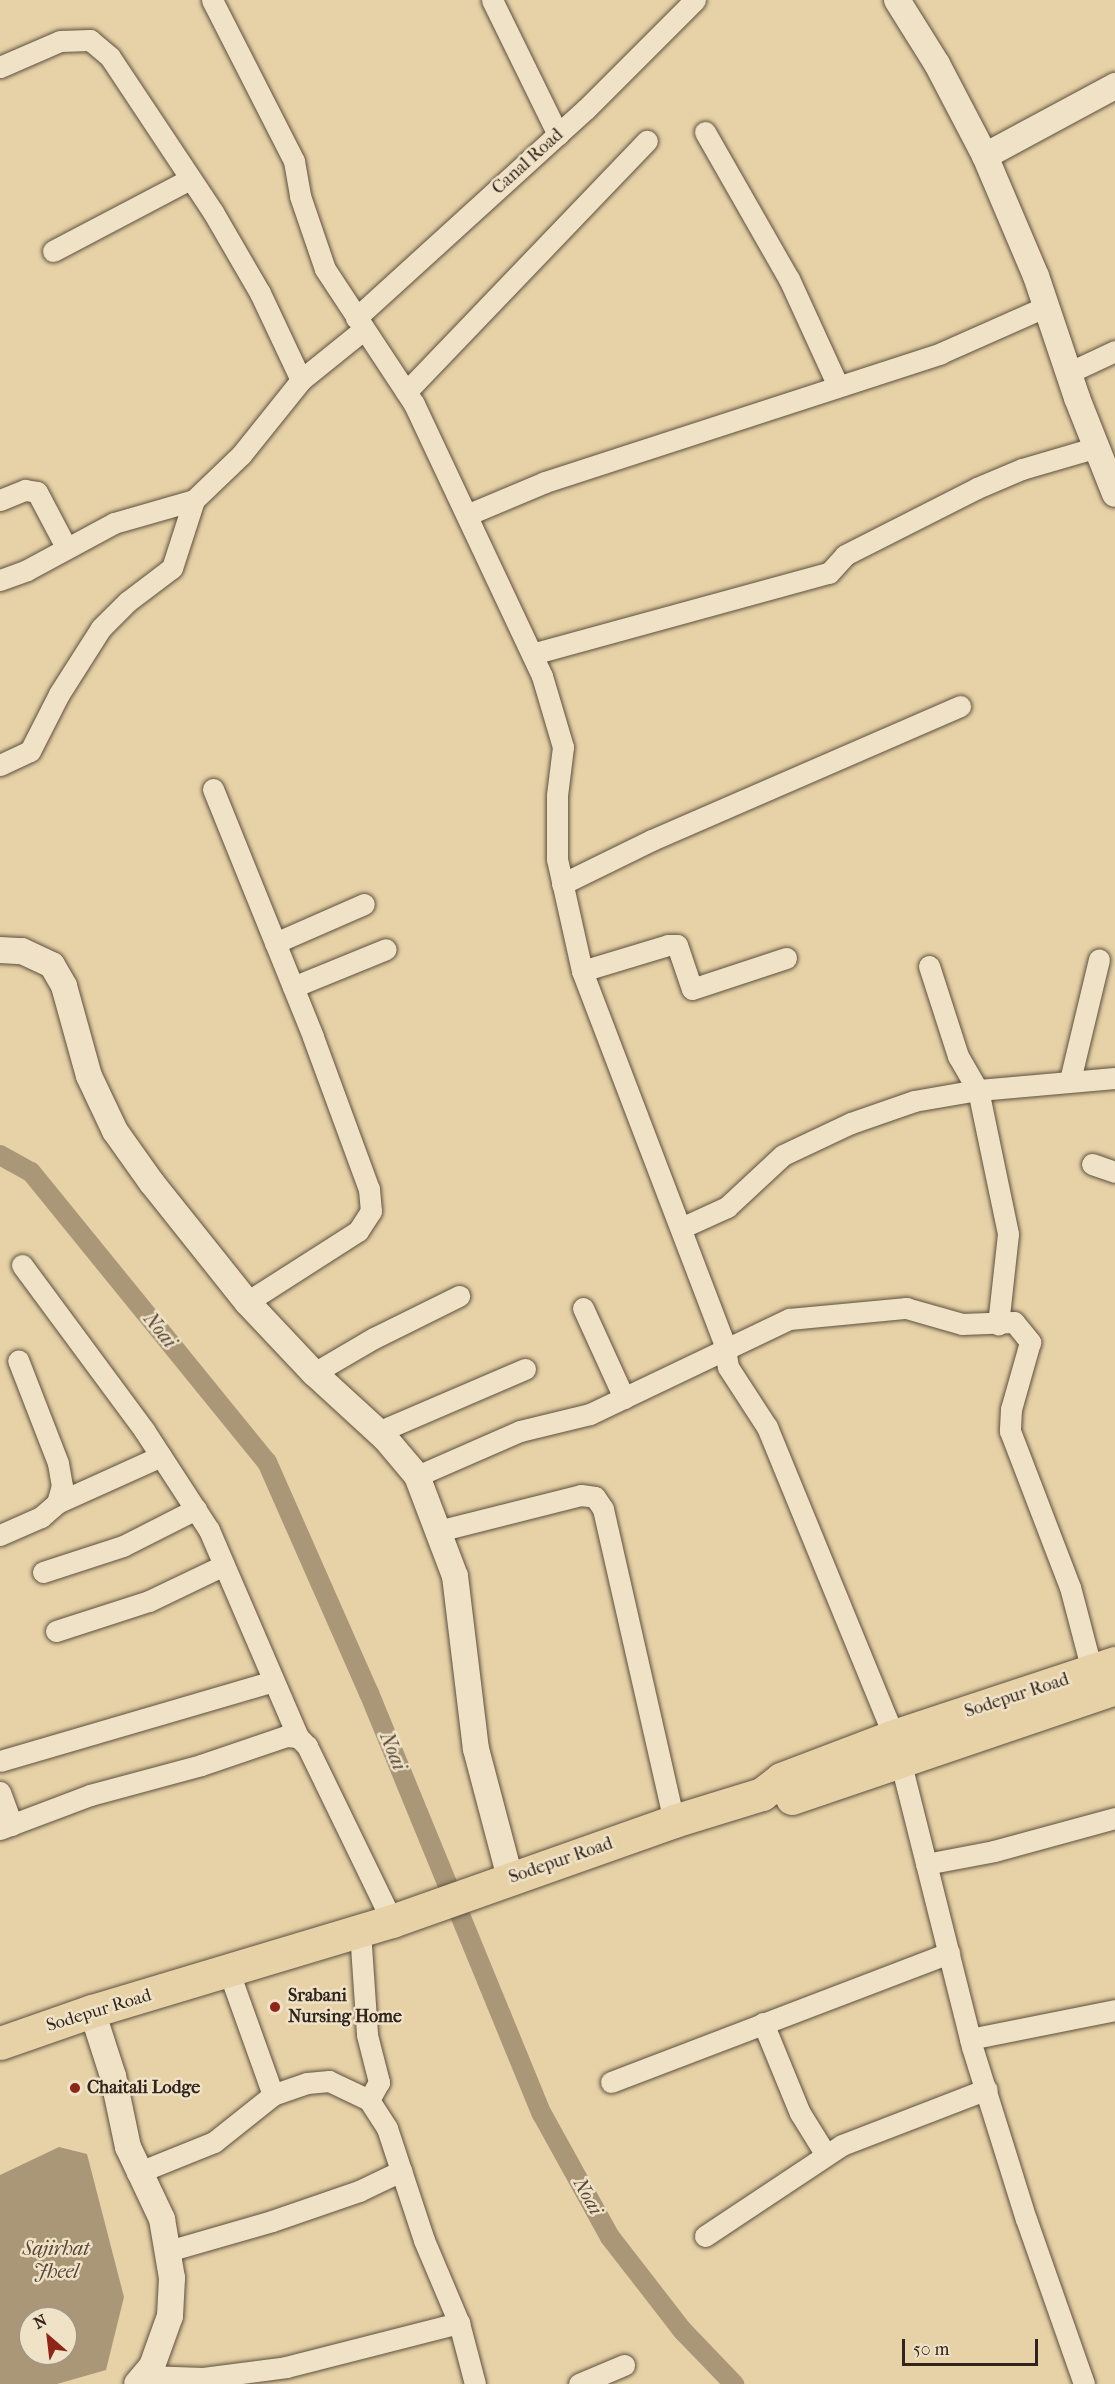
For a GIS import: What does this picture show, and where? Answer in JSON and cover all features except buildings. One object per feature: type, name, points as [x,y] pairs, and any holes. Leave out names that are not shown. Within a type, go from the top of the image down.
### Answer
[{"type":"main road","name":"Sodepur Road","points":[[0,2043],[92,2011],[229,1972],[360,1931],[674,1821],[762,1794],[781,1779],[896,1748],[1107,1674]]},
{"type":"street","points":[[212,0],[294,161],[300,196],[325,269],[406,392],[469,514],[532,654],[560,729],[563,747],[557,795],[557,860],[582,971],[681,1228],[726,1351],[728,1367],[767,1427],[896,1748],[970,2039],[1026,2219],[1084,2384]]},
{"type":"street","points":[[492,0],[558,135]]},
{"type":"street","name":"Canal Road","points":[[194,500],[241,455],[301,380],[558,135],[695,0]]},
{"type":"street","points":[[901,1],[985,156],[1047,306],[1068,373],[1115,494]]},
{"type":"street","points":[[0,67],[60,40],[90,40],[110,57],[190,179],[260,293],[301,380]]},
{"type":"street","points":[[985,156],[1115,86]]},
{"type":"street","points":[[705,132],[789,279],[838,386]]},
{"type":"street","points":[[406,392],[647,141]]},
{"type":"street","points":[[53,250],[190,179]]},
{"type":"street","points":[[469,514],[545,482],[941,353],[1047,306]]},
{"type":"street","points":[[1068,373],[1115,351]]},
{"type":"street","points":[[532,654],[829,573],[845,555],[977,488],[1022,469],[1097,447]]},
{"type":"street","points":[[0,500],[25,490],[37,492],[66,548]]},
{"type":"street","points":[[0,580],[114,523],[194,500]]},
{"type":"street","points":[[0,765],[30,751],[59,694],[101,628],[127,602],[172,568],[194,500]]},
{"type":"street","points":[[562,884],[652,840],[960,706]]},
{"type":"street","points":[[213,789],[275,943],[369,1189],[371,1211],[358,1232],[247,1302]]},
{"type":"street","points":[[275,943],[364,904]]},
{"type":"street","points":[[582,971],[668,945],[677,945],[692,989],[786,958]]},
{"type":"street","points":[[292,987],[386,949]]},
{"type":"street","points":[[11,951],[52,965],[64,986],[89,1076],[115,1131],[247,1302],[314,1373],[378,1431],[417,1476],[455,1576],[476,1749],[501,1882]]},
{"type":"street","points":[[1070,1080],[1099,959]]},
{"type":"street","points":[[929,966],[958,1056],[978,1090],[1008,1234],[998,1324]]},
{"type":"street","points":[[681,1228],[727,1207],[783,1155],[831,1132],[914,1101],[978,1090],[1070,1080],[1115,1078]]},
{"type":"street","points":[[1092,1164],[1115,1172]]},
{"type":"street","points":[[22,1265],[161,1456],[196,1509],[224,1565],[298,1737],[307,1746],[404,1916]]},
{"type":"street","points":[[314,1373],[374,1338],[459,1296]]},
{"type":"street","points":[[583,1308],[624,1398]]},
{"type":"street","points":[[417,1476],[520,1431],[590,1414],[789,1320],[864,1310],[906,1308],[962,1324],[1014,1322],[1030,1342],[1011,1409],[1010,1431],[1070,1587],[1107,1674]]},
{"type":"street","points":[[18,1360],[58,1463],[62,1486],[57,1503]]},
{"type":"street","points":[[378,1431],[525,1369]]},
{"type":"street","points":[[0,1535],[41,1516],[57,1503],[161,1456]]},
{"type":"street","points":[[438,1531],[581,1495],[595,1497],[603,1509],[674,1821]]},
{"type":"street","points":[[43,1572],[123,1546],[196,1509]]},
{"type":"street","points":[[56,1632],[149,1601],[224,1565]]},
{"type":"street","points":[[0,1761],[273,1681]]},
{"type":"street","points":[[0,1792],[6,1827],[90,1795],[201,1765],[286,1736],[298,1737]]},
{"type":"street","points":[[926,1864],[994,1851],[1115,1818]]},
{"type":"street","points":[[360,1931],[367,2034],[379,2082],[369,2100]]},
{"type":"street","points":[[611,2082],[949,1953]]},
{"type":"street","points":[[229,1972],[273,2095]]},
{"type":"street","points":[[970,2039],[1115,2010]]},
{"type":"street","points":[[92,2011],[113,2076],[137,2173],[162,2219],[172,2278],[170,2316],[141,2380],[203,2378],[285,2367],[459,2323]]},
{"type":"street","points":[[763,2023],[795,2103],[826,2155]]},
{"type":"street","points":[[137,2173],[214,2142],[273,2095],[307,2083],[329,2081],[369,2100],[387,2128],[424,2240],[459,2323],[475,2384]]},
{"type":"street","points":[[705,2236],[826,2155],[881,2127],[987,2089]]},
{"type":"street","points":[[168,2251],[315,2206],[401,2171]]},
{"type":"street","points":[[579,2384],[624,2365]]},
{"type":"water","name":"Sajirhat Jheel","points":[[59,2147],[87,2154],[124,2297],[106,2370],[57,2384],[0,2384],[0,2175]]},
{"type":"waterway","name":"Noai","points":[[0,1155],[31,1172],[267,1462],[369,1693],[542,2114],[610,2237],[683,2331],[734,2384]]},
{"type":"place","name":"Srabani Nursing Home","points":[[275,2007]]},
{"type":"place","name":"Chaitali Lodge","points":[[75,2088]]}]
